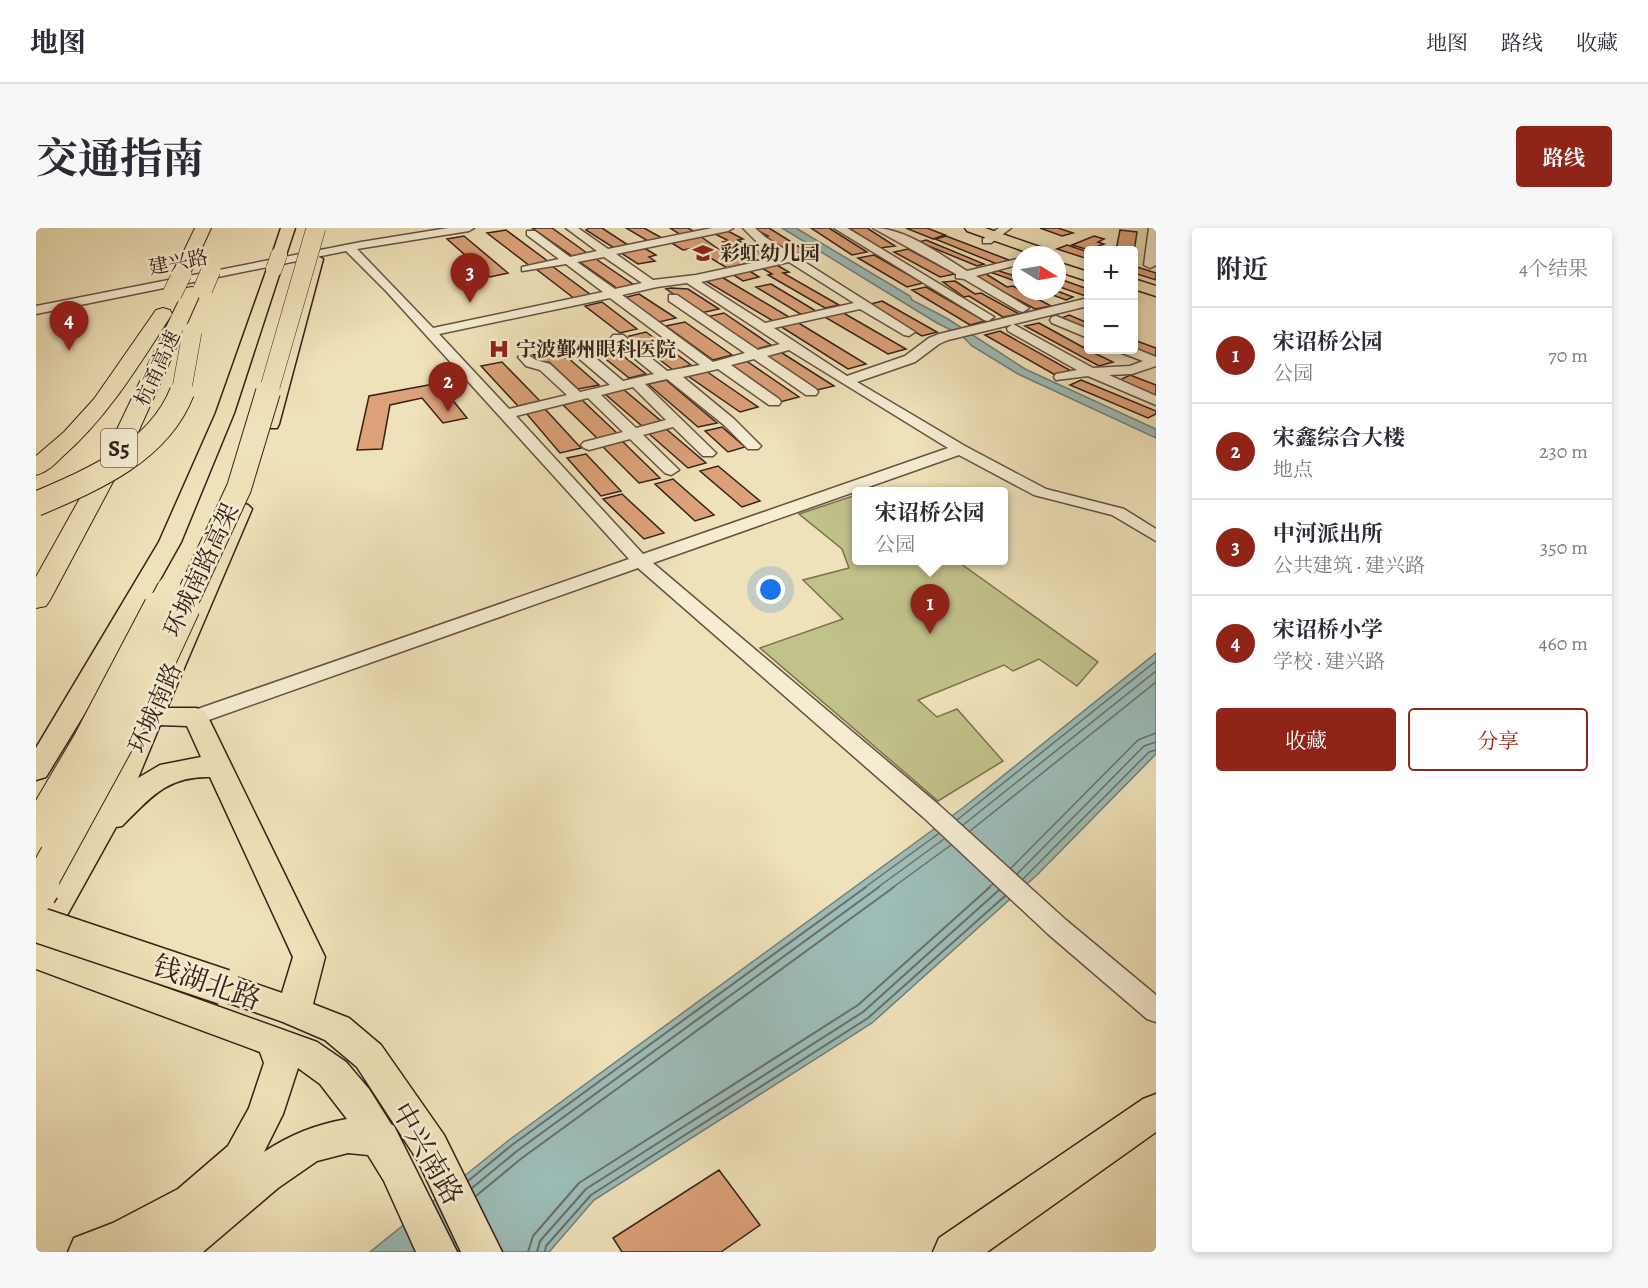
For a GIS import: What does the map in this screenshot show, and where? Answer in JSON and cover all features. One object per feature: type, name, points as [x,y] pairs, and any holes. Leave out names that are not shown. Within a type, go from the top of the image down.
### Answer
[{"type":"highway","name":"环城南路高架","points":[[36,832],[62,792],[116,693],[210,510],[299,228]]},
{"type":"highway","name":"杭甬高速","points":[[36,600],[78,530],[161,362],[189,287],[214,236]]},
{"type":"highway","points":[[36,468],[72,437],[102,404],[189,287],[214,236]]},
{"type":"highway","name":"环城南路高架","points":[[36,892],[142,698],[238,488],[317,245]]},
{"type":"highway","name":"杭甬高速","points":[[42,549],[141,363],[189,287]]},
{"type":"highway","points":[[36,504],[101,473],[138,450],[166,421],[180,398],[192,332],[189,287]]},
{"type":"main road","points":[[36,770],[72,713],[170,542],[204,466],[288,228]]},
{"type":"main road","name":"环城南路","points":[[36,941],[102,827],[252,483],[317,245],[326,228]]},
{"type":"main road","points":[[967,230],[996,235],[1025,246]]},
{"type":"main road","points":[[996,235],[1012,246]]},
{"type":"main road","points":[[1066,261],[1084,266]]},
{"type":"main road","points":[[1066,269],[1084,275]]},
{"type":"main road","points":[[1138,285],[1156,291]]},
{"type":"main road","points":[[1138,293],[1156,299]]},
{"type":"main road","points":[[72,713],[196,717],[309,957],[294,1011]]},
{"type":"main road","points":[[102,827],[153,779],[175,769],[191,766],[220,767]]},
{"type":"main road","name":"钱湖北路","points":[[36,924],[215,1001],[274,1042],[305,1053],[333,1073]]},
{"type":"main road","name":"钱湖北路","points":[[36,955],[215,1001],[294,1011],[338,1029],[369,1056]]},
{"type":"main road","points":[[88,1252],[122,1240],[192,1202],[240,1159],[265,1114],[282,1063],[274,1042]]},
{"type":"main road","name":"中兴南路","points":[[369,1056],[431,1148],[482,1252]]},
{"type":"main road","name":"中兴南路","points":[[333,1073],[356,1101],[389,1153],[436,1252]]},
{"type":"main road","points":[[953,1252],[1156,1112]]},
{"type":"main road","points":[[160,1252],[192,1236],[256,1180],[294,1156],[324,1141],[349,1136],[389,1153]]},
{"type":"street","name":"建兴路","points":[[36,310],[349,248],[469,228]]},
{"type":"street","points":[[571,228],[651,284]]},
{"type":"street","points":[[526,268],[728,228]]},
{"type":"street","points":[[748,228],[790,258],[857,299],[862,305],[909,332]]},
{"type":"street","points":[[839,228],[931,283],[986,322]]},
{"type":"street","points":[[878,228],[911,243],[1023,308]]},
{"type":"street","points":[[1150,265],[1155,228]]},
{"type":"street","points":[[531,233],[657,326],[774,402]]},
{"type":"street","points":[[878,252],[926,238]]},
{"type":"street","points":[[349,248],[507,414],[641,562],[931,811],[1057,927],[1156,1011]]},
{"type":"street","points":[[430,332],[651,284],[690,280],[790,258]]},
{"type":"street","points":[[931,283],[1012,263]]},
{"type":"street","points":[[690,280],[846,381],[960,449],[1040,492],[1118,512],[1156,536]]},
{"type":"street","points":[[673,298],[811,392]]},
{"type":"street","points":[[846,381],[887,369],[910,359],[934,341],[986,322],[1084,303]]},
{"type":"street","points":[[763,327],[862,305]]},
{"type":"street","points":[[642,330],[734,309]]},
{"type":"street","points":[[1056,320],[1084,332]]},
{"type":"street","points":[[1013,328],[1090,372],[1156,401]]},
{"type":"street","points":[[618,338],[729,422],[753,446]]},
{"type":"street","points":[[507,414],[667,374],[687,373],[791,345]]},
{"type":"street","points":[[574,347],[620,386]]},
{"type":"street","points":[[1138,354],[1156,361]]},
{"type":"street","points":[[525,357],[531,363],[545,367],[632,432],[671,470]]},
{"type":"street","points":[[1061,377],[1090,372],[1114,372],[1156,361]]},
{"type":"street","points":[[1139,367],[1156,374]]},
{"type":"street","points":[[635,382],[708,453]]},
{"type":"street","points":[[589,445],[676,422]]},
{"type":"street","points":[[853,487],[960,449]]},
{"type":"street","points":[[196,717],[852,487]]},
{"type":"green space","points":[[852,496],[852,565],[963,565],[1098,662],[1077,686],[1039,659],[1013,671],[1004,665],[918,700],[937,717],[957,709],[1003,761],[938,801],[760,648],[843,619],[803,580],[849,568],[842,549],[799,514]]},
{"type":"water","points":[[782,228],[796,228],[910,296],[912,300],[948,319],[1025,369],[1156,429],[1156,438],[1018,374],[972,346],[961,335],[937,323]]},
{"type":"water","points":[[1156,653],[1156,754],[1038,874],[872,1023],[594,1200],[549,1252],[370,1252],[509,1140],[964,807]]},
{"type":"building","points":[[532,228],[552,228],[587,253],[572,256]]},
{"type":"building","points":[[602,228],[628,245],[614,248],[586,230]]},
{"type":"building","points":[[626,228],[644,228],[662,238],[648,241]]},
{"type":"building","points":[[670,228],[688,228],[695,232],[681,235]]},
{"type":"building","points":[[753,228],[769,228],[806,251],[794,254]]},
{"type":"building","points":[[811,228],[829,228],[867,252],[852,255]]},
{"type":"building","points":[[849,228],[867,228],[895,246],[880,248]]},
{"type":"building","points":[[906,228],[927,228],[945,235],[933,239]]},
{"type":"building","points":[[1040,228],[1058,228],[1073,233],[1062,236]]},
{"type":"building","points":[[506,230],[549,262],[530,266],[487,233]]},
{"type":"building","points":[[726,230],[743,239],[738,240],[772,259],[758,262],[723,242],[729,241],[713,233]]},
{"type":"building","points":[[1120,230],[1137,232],[1135,246],[1117,246]]},
{"type":"building","points":[[464,236],[508,273],[490,277],[447,239]]},
{"type":"building","points":[[700,236],[731,258],[737,257],[749,263],[727,268],[694,248],[683,250],[670,242]]},
{"type":"building","points":[[946,236],[1009,260],[997,264],[935,239]]},
{"type":"building","points":[[1094,236],[1104,239],[1098,242],[1104,244],[1099,246],[1084,246],[1084,249],[1072,245]]},
{"type":"building","points":[[926,240],[984,264],[977,266],[919,242]]},
{"type":"building","points":[[1064,246],[1084,251],[1084,258],[1066,252]]},
{"type":"building","points":[[646,249],[656,255],[649,257],[655,261],[638,264],[618,251]]},
{"type":"building","points":[[908,249],[955,274],[940,277],[894,252]]},
{"type":"building","points":[[874,255],[923,283],[907,287],[858,258]]},
{"type":"building","points":[[593,257],[634,285],[618,289],[577,260]]},
{"type":"building","points":[[775,264],[789,272],[783,273],[839,305],[825,308],[768,275],[772,274],[760,267]]},
{"type":"building","points":[[552,266],[591,295],[575,299],[536,269]]},
{"type":"building","points":[[1138,267],[1156,273],[1156,280],[1138,274]]},
{"type":"building","points":[[748,270],[759,277],[743,281],[732,274]]},
{"type":"building","points":[[996,270],[1012,275],[1012,280],[990,272]]},
{"type":"building","points":[[986,274],[1007,287],[1012,286],[1012,297],[974,276]]},
{"type":"building","points":[[720,276],[789,317],[773,321],[704,280]]},
{"type":"building","points":[[955,281],[975,294],[981,293],[1019,314],[1003,317],[969,296],[964,297],[943,282]]},
{"type":"building","points":[[1066,281],[1084,288],[1084,296],[1066,289]]},
{"type":"building","points":[[771,284],[816,311],[802,315],[756,287]]},
{"type":"building","points":[[926,287],[985,321],[970,325],[912,290]]},
{"type":"building","points":[[666,289],[688,289],[719,309],[701,313]]},
{"type":"building","points":[[639,294],[676,318],[659,322],[623,298]]},
{"type":"building","points":[[1018,300],[1040,300],[1051,306],[1035,309]]},
{"type":"building","points":[[882,301],[937,332],[922,336],[867,305]]},
{"type":"building","points":[[602,302],[637,329],[620,333],[585,306]]},
{"type":"building","points":[[840,311],[906,349],[888,354],[823,316]]},
{"type":"building","points":[[724,313],[771,345],[753,350],[706,317]]},
{"type":"building","points":[[1069,315],[1084,321],[1084,329],[1059,319]]},
{"type":"building","points":[[685,322],[732,355],[713,360],[666,326]]},
{"type":"building","points":[[797,322],[866,364],[848,369],[780,326]]},
{"type":"building","points":[[1039,323],[1084,348],[1084,354],[1096,354],[1113,362],[1099,366],[1025,326]]},
{"type":"building","points":[[1000,331],[1073,372],[1057,376],[985,335]]},
{"type":"building","points":[[646,332],[691,365],[673,370],[629,336]]},
{"type":"building","points":[[603,340],[646,374],[629,378],[586,343]]},
{"type":"building","points":[[1138,341],[1156,348],[1156,356],[1138,349]]},
{"type":"building","points":[[551,351],[559,359],[567,357],[599,385],[578,389],[549,362],[543,363],[533,355]]},
{"type":"building","points":[[779,351],[834,386],[817,390],[763,355]]},
{"type":"building","points":[[745,360],[799,397],[780,402],[727,364]]},
{"type":"building","points":[[502,362],[540,401],[518,406],[481,366]]},
{"type":"building","points":[[706,371],[758,407],[740,412],[688,376]]},
{"type":"building","points":[[1130,375],[1156,385],[1156,396],[1118,381]]},
{"type":"building","points":[[666,380],[717,423],[698,427],[648,384]]},
{"type":"building","points":[[1081,380],[1156,411],[1156,414],[1148,418],[1070,385]]},
{"type":"building","points":[[439,383],[467,418],[443,423],[422,398],[390,405],[382,449],[357,450],[369,396]]},
{"type":"building","points":[[623,389],[661,421],[642,426],[605,394]]},
{"type":"building","points":[[582,400],[619,435],[599,440],[563,405]]},
{"type":"building","points":[[545,409],[581,448],[560,453],[526,413]]},
{"type":"building","points":[[722,427],[745,447],[728,452],[705,431]]},
{"type":"building","points":[[665,428],[706,463],[688,468],[647,432]]},
{"type":"building","points":[[620,439],[660,478],[639,483],[600,444]]},
{"type":"building","points":[[586,454],[621,491],[601,496],[567,458]]},
{"type":"building","points":[[718,466],[760,501],[742,507],[700,471]]},
{"type":"building","points":[[673,479],[714,515],[695,521],[655,484]]},
{"type":"building","points":[[622,494],[664,533],[644,539],[603,499]]},
{"type":"building","points":[[719,1170],[760,1225],[721,1252],[622,1252],[613,1238]]},
{"type":"place","name":"彩虹幼儿园","points":[[703,253]]},
{"type":"place","name":"中河派出所","points":[[470,303]]},
{"type":"place","name":"宁波鄞州眼科医院","points":[[499,349]]},
{"type":"place","name":"宋诏桥小学","points":[[69,351]]},
{"type":"place","name":"宋鑫综合大楼","points":[[448,412]]},
{"type":"place","name":"宋诏桥公园","points":[[930,634]]}]
